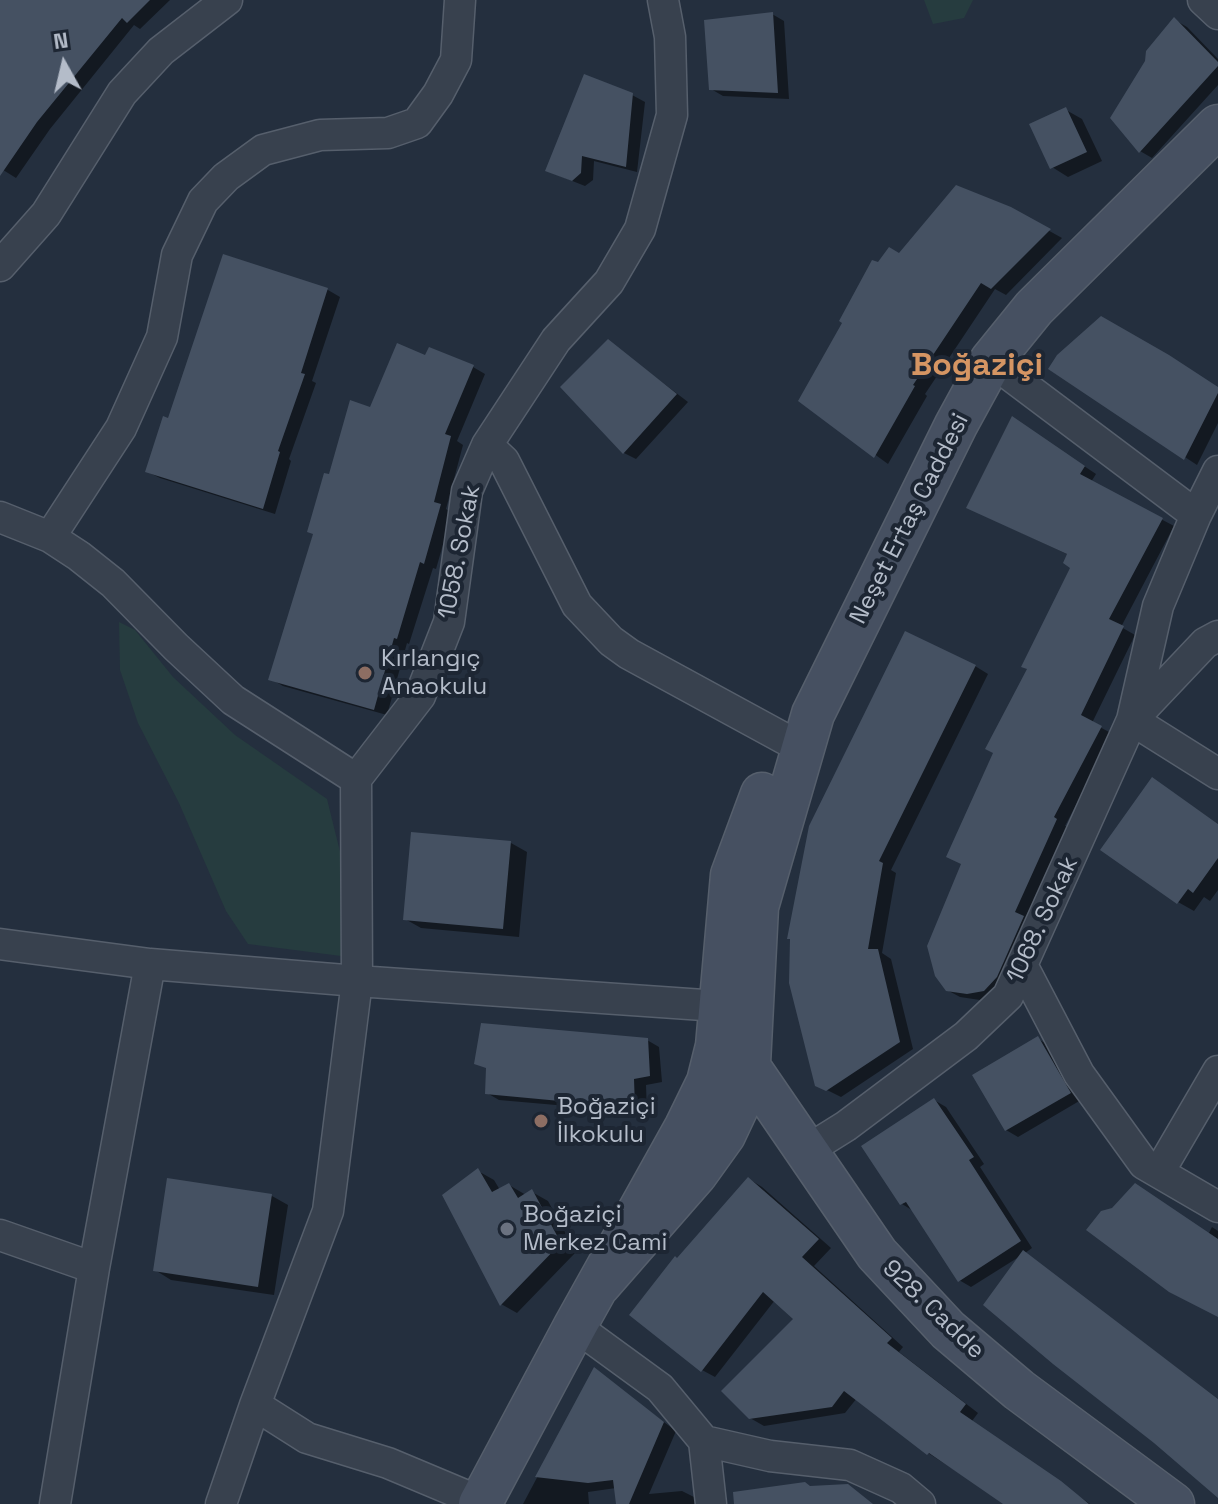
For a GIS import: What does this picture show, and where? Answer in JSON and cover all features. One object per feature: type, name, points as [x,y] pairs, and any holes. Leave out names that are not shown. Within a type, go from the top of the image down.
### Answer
[{"type":"main road","name":"Neşet Ertaş Caddesi","points":[[481,1503],[708,1082],[717,1046],[732,875],[799,727],[956,425],[991,361],[1034,308],[1218,126]]},
{"type":"main road","name":"Neşet Ertaş Caddesi","points":[[599,1285],[696,1174],[724,1135],[740,1101],[749,1064],[757,907],[799,727]]},
{"type":"main road","name":"928. Cadde","points":[[718,1016],[877,1254],[948,1330],[1019,1390],[1173,1504]]},
{"type":"street","points":[[0,266],[46,214],[122,93],[161,51],[227,0]]},
{"type":"street","points":[[50,537],[121,428],[162,337],[177,255],[203,201],[226,177],[263,150],[320,135],[388,133],[417,123],[438,94],[456,60],[460,0]]},
{"type":"street","name":"1058. Sokak","points":[[356,779],[420,696],[449,622],[467,491],[487,445],[556,340],[609,282],[640,229],[672,115],[670,37],[663,0]]},
{"type":"street","points":[[1203,0],[1218,14]]},
{"type":"street","points":[[991,361],[1196,515]]},
{"type":"street","points":[[487,445],[504,461],[577,605],[611,641],[629,654],[799,727]]},
{"type":"street","points":[[1218,471],[1158,606],[1132,720],[1218,774]]},
{"type":"street","points":[[0,517],[50,537],[79,556],[113,583],[233,700],[356,779],[357,981],[328,1211],[221,1504]]},
{"type":"street","name":"1068. Sokak","points":[[806,1151],[846,1126],[966,1036],[1008,996],[1132,720],[1205,643],[1218,636]]},
{"type":"street","points":[[0,944],[150,964],[718,1016]]},
{"type":"street","points":[[55,1504],[94,1268],[150,964]]},
{"type":"street","points":[[1022,965],[1079,1074],[1144,1164],[1218,1207]]},
{"type":"street","points":[[1159,1172],[1218,1071]]},
{"type":"street","points":[[0,1235],[94,1268]]},
{"type":"street","points":[[575,1326],[660,1388],[704,1441],[711,1504]]},
{"type":"street","points":[[255,1405],[307,1438],[388,1463],[481,1503]]},
{"type":"street","points":[[704,1441],[770,1456],[850,1465],[901,1488],[920,1504]]},
{"type":"green space","points":[[924,0],[973,0],[964,18],[933,24]]},
{"type":"green space","points":[[119,622],[135,630],[173,677],[235,735],[327,799],[346,876],[341,956],[248,944],[226,911],[179,803],[138,723],[120,670]]},
{"type":"building","points":[[0,0],[150,0],[127,23],[122,18],[37,122],[0,176]]},
{"type":"building","points":[[773,12],[778,93],[709,90],[704,20]]},
{"type":"building","points":[[1174,17],[1218,62],[1218,66],[1139,153],[1110,118],[1145,61],[1146,51]]},
{"type":"building","points":[[584,74],[633,93],[626,167],[582,156],[581,173],[572,181],[545,171]]},
{"type":"building","points":[[1066,107],[1087,152],[1050,169],[1029,124]]},
{"type":"building","points":[[956,185],[1011,207],[1051,229],[991,289],[981,283],[913,385],[874,458],[798,401],[842,323],[839,321],[872,260],[878,262],[889,247],[899,253]]},
{"type":"building","points":[[223,254],[328,288],[263,509],[145,472],[163,416],[168,418]]},
{"type":"building","points":[[1101,316],[1218,387],[1218,393],[1184,460],[1048,369],[1057,355]]},
{"type":"building","points":[[608,339],[677,394],[623,454],[560,387]]},
{"type":"building","points":[[397,343],[425,355],[429,347],[474,365],[445,434],[451,436],[434,502],[441,504],[424,564],[420,562],[397,639],[394,638],[374,710],[268,680],[313,534],[307,532],[324,473],[329,474],[350,400],[370,407]]},
{"type":"building","points":[[1012,416],[1085,466],[1080,474],[1163,518],[1109,619],[1124,626],[1081,715],[1102,726],[1054,817],[1057,819],[1015,912],[1024,916],[997,977],[984,991],[967,994],[946,991],[935,976],[927,946],[961,864],[946,857],[993,753],[985,749],[1027,669],[1021,667],[1070,568],[1063,563],[1067,554],[966,508]]},
{"type":"building","points":[[905,631],[976,665],[879,861],[883,863],[868,949],[878,949],[900,1042],[826,1091],[815,1086],[789,983],[790,939],[787,939],[809,826]]},
{"type":"building","points":[[1152,777],[1218,824],[1218,858],[1193,893],[1188,889],[1177,904],[1100,850]]},
{"type":"building","points":[[411,832],[511,841],[503,929],[403,920]]},
{"type":"building","points":[[481,1023],[648,1038],[650,1076],[634,1079],[635,1108],[485,1094],[486,1068],[474,1064]]},
{"type":"building","points":[[1038,1036],[1071,1093],[1005,1131],[972,1075]]},
{"type":"building","points":[[934,1098],[974,1157],[969,1160],[1021,1241],[958,1282],[906,1202],[900,1205],[861,1146]]},
{"type":"building","name":"Boğaziçi Merkez Cami","points":[[478,1168],[492,1192],[509,1183],[518,1198],[532,1189],[561,1243],[500,1306],[442,1195]]},
{"type":"building","points":[[748,1177],[819,1239],[802,1257],[892,1338],[887,1343],[966,1404],[960,1412],[1061,1481],[1089,1504],[1003,1504],[929,1453],[927,1455],[844,1391],[832,1407],[749,1419],[721,1391],[793,1319],[763,1292],[701,1372],[629,1315],[675,1256],[677,1258]]},
{"type":"building","points":[[167,1178],[272,1194],[258,1287],[153,1271]]},
{"type":"building","points":[[1135,1183],[1218,1239],[1218,1317],[1169,1292],[1086,1230],[1101,1211],[1112,1208]]},
{"type":"building","points":[[1023,1250],[1218,1399],[1218,1498],[983,1305]]},
{"type":"building","points":[[594,1367],[664,1422],[629,1504],[616,1504],[613,1480],[588,1483],[535,1477]]},
{"type":"building","points":[[805,1482],[810,1486],[848,1484],[873,1504],[734,1504],[733,1492]]},
{"type":"place","name":"Kırlangıç Anaokulu","points":[[365,673]]},
{"type":"place","name":"Boğaziçi İlkokulu","points":[[541,1121]]},
{"type":"place","name":"Boğaziçi Merkez Cami","points":[[507,1229]]},
{"type":"district","name":"Boğaziçi","points":[[977,366]]}]
